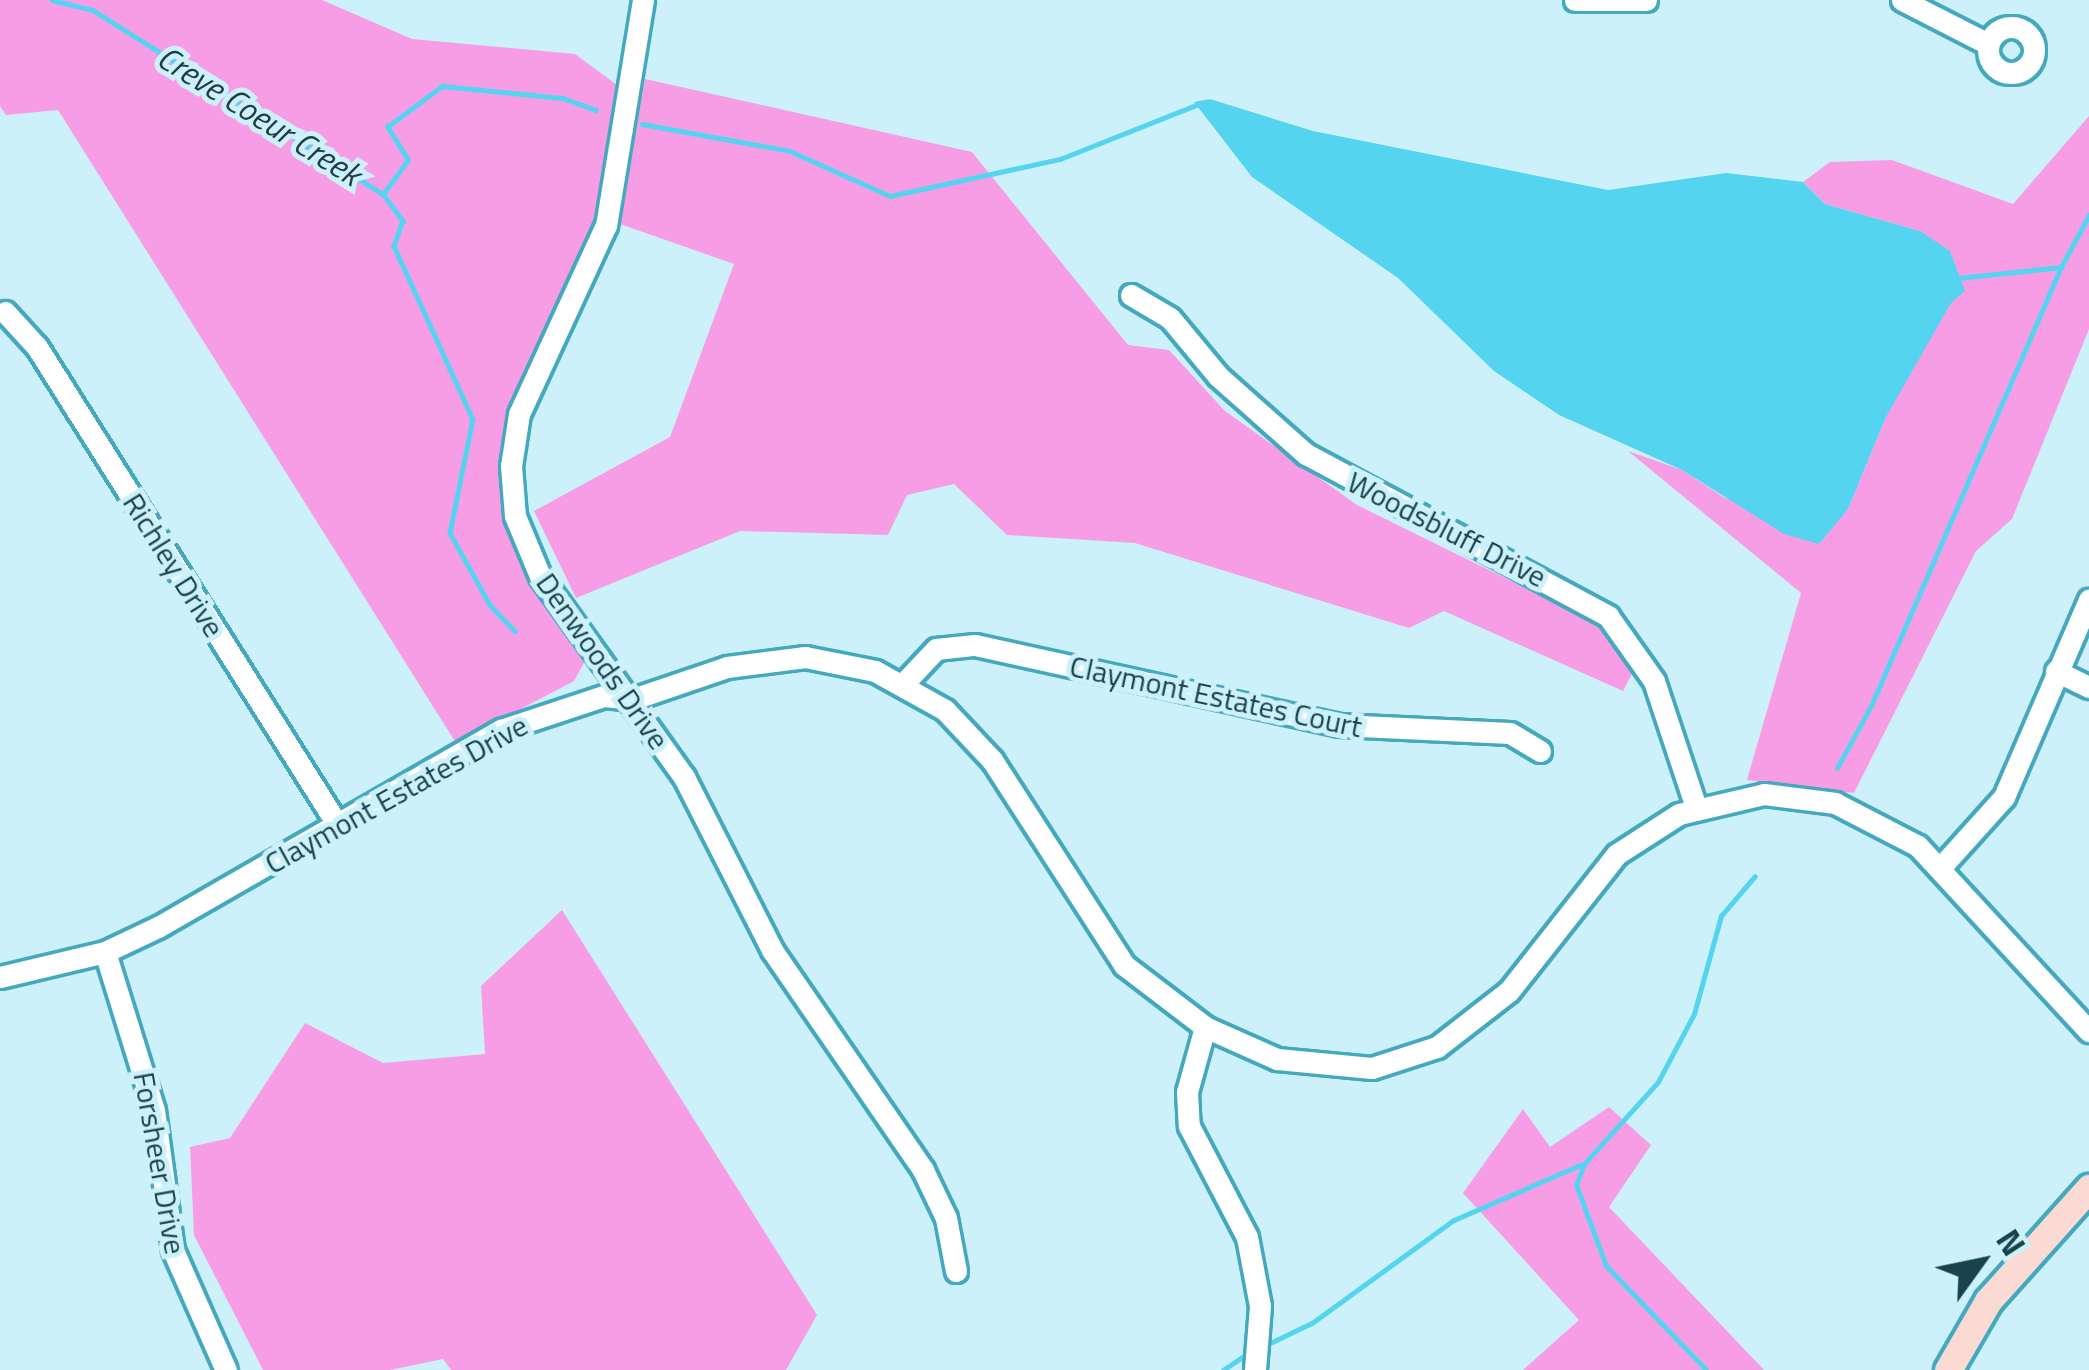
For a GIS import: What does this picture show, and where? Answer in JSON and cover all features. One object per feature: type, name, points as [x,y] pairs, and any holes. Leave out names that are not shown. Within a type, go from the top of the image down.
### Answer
[{"type":"main road","points":[[1948,1370],[1988,1301],[2089,1188]]},
{"type":"street","name":"Denwoods Drive","points":[[643,0],[607,225],[586,282],[526,394],[510,491],[540,576],[633,699],[684,777],[784,969],[923,1170],[946,1217],[956,1271]]},
{"type":"street","points":[[1575,0],[1646,0]]},
{"type":"street","points":[[1902,0],[1988,44]]},
{"type":"street","name":"Woodsbluff Drive","points":[[1131,296],[1170,318],[1249,407],[1306,454],[1608,616],[1645,662],[1696,807]]},
{"type":"street","name":"Richley Drive","points":[[5,312],[37,347],[337,824]]},
{"type":"street","points":[[1941,867],[2004,797],[2089,600]]},
{"type":"street","name":"Claymont Estates Court","points":[[904,683],[936,649],[975,645],[1340,725],[1510,734],[1540,751]]},
{"type":"street","name":"Claymont Estates Drive","points":[[0,977],[105,952],[501,730],[604,696],[633,699],[727,667],[805,657],[904,683],[945,710],[992,760],[1124,964],[1205,1027],[1306,1067],[1372,1068],[1422,1054],[1488,1014],[1617,854],[1696,807],[1764,794],[1835,803],[1896,832],[1941,867],[2089,1031]]},
{"type":"street","points":[[2056,671],[2089,687]]},
{"type":"street","name":"Forsheer Drive","points":[[105,952],[154,1110],[173,1250],[226,1370]]},
{"type":"street","points":[[1205,1027],[1187,1092],[1189,1126],[1247,1238],[1260,1306],[1255,1370]]},
{"type":"shaded area","points":[[0,0],[322,0],[412,39],[575,54],[617,85],[595,229],[504,424],[502,465],[586,659],[574,681],[456,743],[58,110],[6,115],[0,106]]},
{"type":"shaded area","points":[[645,79],[972,152],[1128,345],[1169,350],[1225,411],[1357,505],[1609,629],[1642,654],[1623,691],[1444,611],[1409,628],[1135,543],[1007,535],[954,484],[907,495],[888,535],[740,531],[576,598],[534,511],[670,437],[734,264],[620,224]]},
{"type":"shaded area","points":[[2089,116],[2089,329],[2012,519],[1976,551],[1854,793],[1747,780],[1801,593],[1628,451],[1682,470],[1725,498],[1848,509],[1886,417],[1920,231],[1825,204],[1803,182],[1830,162],[1892,160],[2013,204]]},
{"type":"shaded area","points":[[562,910],[817,1315],[786,1370],[451,1370],[443,1359],[390,1370],[263,1370],[194,1235],[190,1147],[230,1138],[305,1023],[383,1063],[485,1054],[481,986]]},
{"type":"shaded area","points":[[1609,1107],[1651,1145],[1609,1207],[1764,1370],[1523,1370],[1579,1320],[1463,1193],[1523,1109],[1550,1147]]},
{"type":"water","points":[[1210,99],[1313,131],[1608,190],[1726,173],[1803,182],[1825,204],[1920,231],[1950,251],[1965,291],[1951,303],[1886,417],[1848,509],[1819,544],[1784,534],[1682,470],[1559,415],[1494,371],[1398,278],[1252,177],[1194,102]]},
{"type":"waterway","name":"Creve Coeur Creek","points":[[52,0],[93,10],[383,194],[408,160],[387,127],[442,86],[563,98],[596,110]]},
{"type":"waterway","name":"Creve Coeur Creek","points":[[642,124],[790,151],[890,196],[1060,159],[1199,104]]},
{"type":"waterway","points":[[383,194],[403,221],[394,246],[473,419],[450,533],[490,605],[515,631]]},
{"type":"waterway","name":"Creve Coeur Creek","points":[[1958,278],[2061,267],[2089,215]]},
{"type":"waterway","points":[[1837,768],[1871,706],[2061,267]]},
{"type":"waterway","points":[[1706,1370],[1606,1266],[1576,1185],[1584,1164],[1658,1082],[1694,1014],[1721,916],[1755,876]]},
{"type":"waterway","points":[[1264,1346],[1312,1323],[1454,1220],[1580,1165]]},
{"type":"waterway","points":[[1223,1370],[1248,1353]]}]
